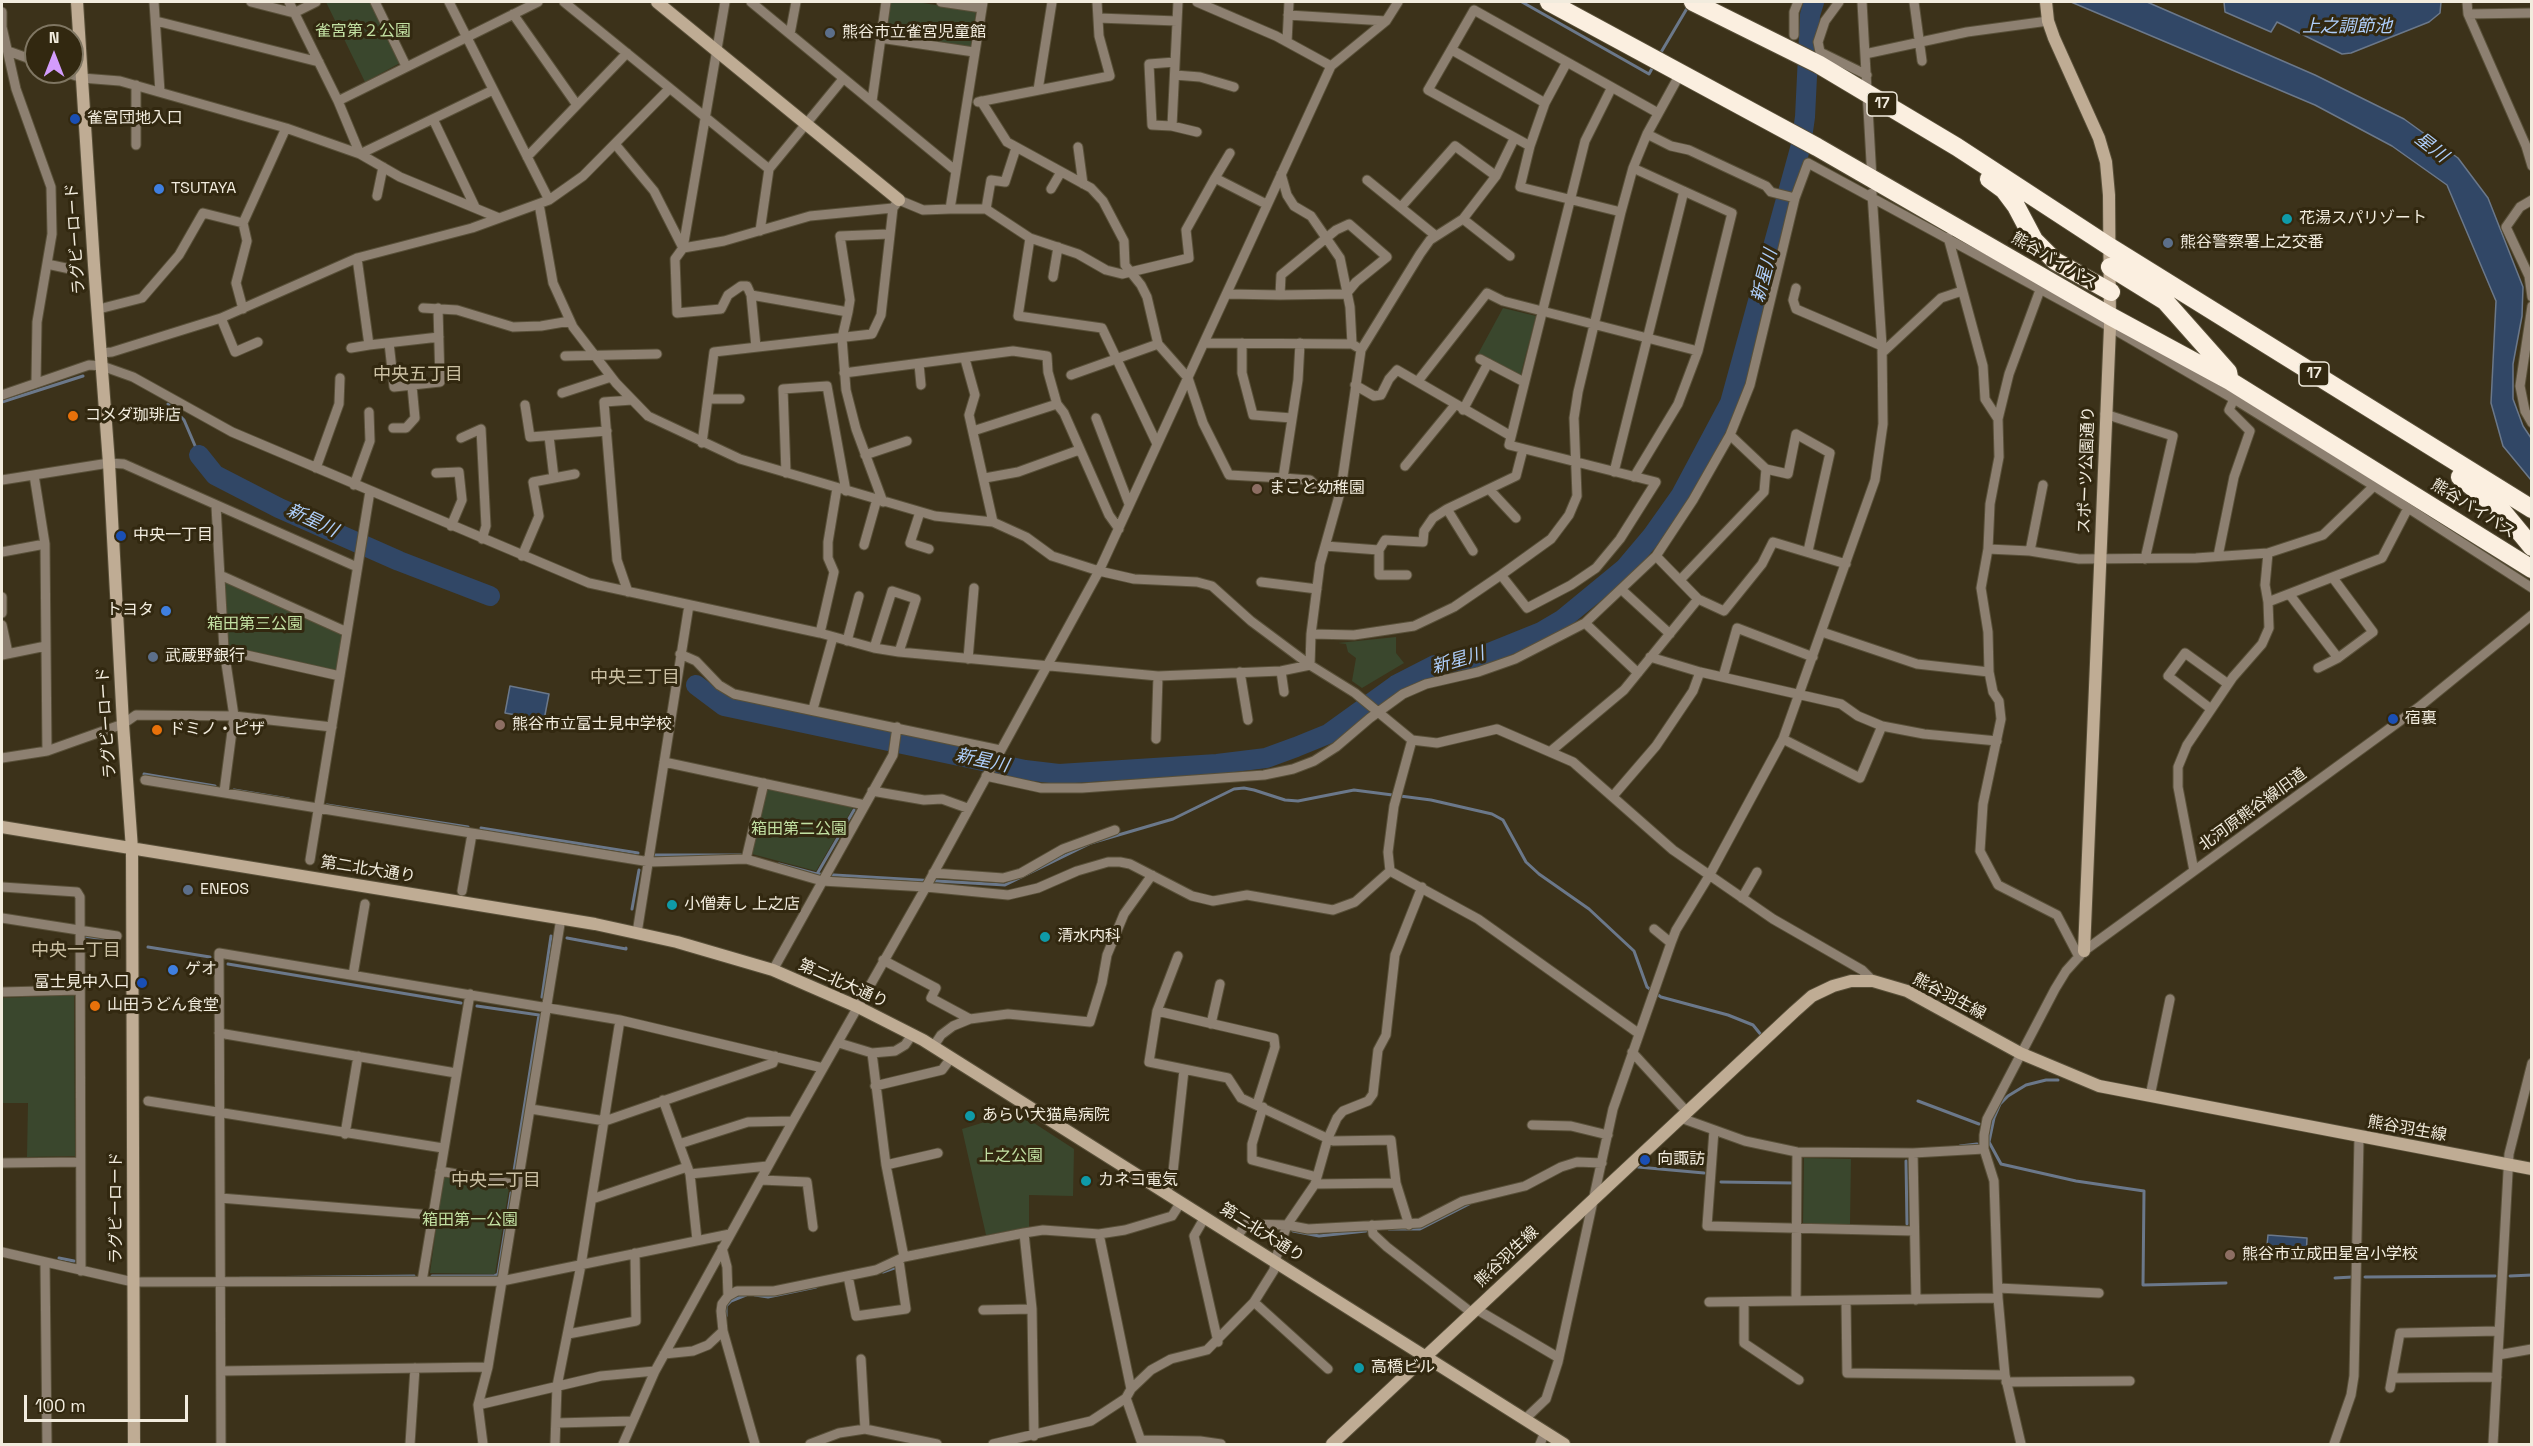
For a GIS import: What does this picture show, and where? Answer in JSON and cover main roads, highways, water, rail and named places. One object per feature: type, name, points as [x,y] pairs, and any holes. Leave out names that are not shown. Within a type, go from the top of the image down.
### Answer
[{"type":"highway","name":"熊谷バイパス","points":[[1550,2],[1872,178],[2532,569]]},
{"type":"highway","name":"熊谷バイパス","points":[[1695,3],[1792,43],[1818,64],[1868,96],[1946,141],[2110,247],[2532,509]]},
{"type":"highway","points":[[1946,141],[1952,154],[2004,190],[2016,206],[2034,240],[2055,261],[2111,291]]},
{"type":"highway","points":[[2110,267],[2165,301],[2228,372],[2232,390]]},
{"type":"highway","points":[[2427,444],[2443,464],[2504,513],[2532,547]]},
{"type":"water","name":"星川","points":[[2071,2],[2147,2],[2315,75],[2404,119],[2458,158],[2488,198],[2523,287],[2522,316],[2513,364],[2513,399],[2523,426],[2531,438],[2531,480],[2503,446],[2491,403],[2496,301],[2447,185],[2392,146],[2315,105]]},
{"type":"water","name":"上之調節池","points":[[2224,2],[2441,2],[2440,13],[2429,22],[2351,53],[2342,54],[2277,22],[2271,32],[2225,12]]},
{"type":"water","points":[[510,686],[549,694],[544,720],[505,713]]},
{"type":"water","points":[[2268,1235],[2307,1238],[2306,1259],[2266,1256]]},
{"type":"waterway","points":[[1522,2],[1649,74],[1654,65]]},
{"type":"waterway","name":"新星川","points":[[696,685],[724,706],[1025,770],[1059,774],[1217,764],[1266,758],[1328,734],[1396,685],[1435,665],[1479,657],[1541,632],[1563,619],[1625,568],[1652,536],[1681,495],[1730,403],[1801,145],[1805,117],[1810,15],[1814,2]]},
{"type":"waterway","points":[[1660,54],[1689,5]]},
{"type":"waterway","name":"新星川","points":[[2,402],[83,376]]},
{"type":"waterway","name":"新星川","points":[[168,404],[184,420],[199,455]]},
{"type":"waterway","name":"新星川","points":[[199,455],[215,475],[279,508],[399,561],[490,596]]},
{"type":"waterway","points":[[144,774],[215,786]]},
{"type":"waterway","points":[[779,864],[817,874],[1005,885],[1091,843],[1173,819],[1234,789],[1244,788],[1285,800],[1298,801],[1354,790],[1431,800],[1492,814],[1503,820],[1526,862],[1539,874],[1589,909],[1634,951],[1647,987],[1661,997],[1728,1015],[1753,1025],[1762,1036]]},
{"type":"waterway","points":[[234,790],[289,799]]},
{"type":"waterway","points":[[327,805],[468,827]]},
{"type":"waterway","points":[[817,874],[854,810]]},
{"type":"waterway","points":[[481,828],[638,853]]},
{"type":"waterway","points":[[655,855],[741,855]]},
{"type":"waterway","points":[[632,909],[639,870]]},
{"type":"waterway","points":[[84,936],[118,941]]},
{"type":"waterway","points":[[542,997],[551,936]]},
{"type":"waterway","points":[[567,938],[626,948]]},
{"type":"waterway","points":[[148,947],[210,957]]},
{"type":"waterway","points":[[228,964],[461,1003]]},
{"type":"waterway","points":[[477,1006],[539,1015],[513,1177]]},
{"type":"waterway","points":[[2058,1080],[2046,1080],[2026,1085],[2000,1104],[1994,1118],[1989,1142],[2001,1164],[2076,1181],[2144,1191],[2143,1285],[2226,1283]]},
{"type":"waterway","points":[[1918,1101],[1979,1124]]},
{"type":"waterway","points":[[1960,1146],[1977,1144]]},
{"type":"waterway","points":[[1906,1161],[1907,1224]]},
{"type":"waterway","points":[[1638,1167],[1704,1173]]},
{"type":"waterway","points":[[1721,1182],[1794,1183]]},
{"type":"waterway","points":[[432,1276],[494,1276],[498,1274],[511,1193]]},
{"type":"waterway","points":[[1389,1229],[1420,1229],[1469,1204]]},
{"type":"waterway","points":[[1293,1231],[1319,1236],[1366,1231]]},
{"type":"waterway","points":[[59,1258],[74,1261]]},
{"type":"waterway","points":[[883,1272],[897,1267]]},
{"type":"waterway","points":[[2510,1276],[2532,1275]]},
{"type":"waterway","points":[[240,1278],[414,1276]]},
{"type":"waterway","points":[[2365,1277],[2495,1276]]},
{"type":"waterway","points":[[2335,1278],[2352,1277]]},
{"type":"waterway","points":[[755,1295],[768,1297],[816,1287]]},
{"type":"waterway","points":[[726,1316],[726,1306],[731,1301],[746,1295]]},
{"type":"place","name":"熊谷市立雀宮児童館","points":[[830,33]]},
{"type":"place","name":"雀宮団地入口","points":[[75,119]]},
{"type":"place","name":"TSUTAYA","points":[[159,189]]},
{"type":"place","name":"花湯スパリゾート","points":[[2287,219]]},
{"type":"place","name":"熊谷警察署上之交番","points":[[2168,243]]},
{"type":"place","name":"コメダ珈琲店","points":[[73,416]]},
{"type":"place","name":"まこと幼稚園","points":[[1257,489]]},
{"type":"place","name":"中央一丁目","points":[[121,536]]},
{"type":"place","name":"トヨタ","points":[[166,611]]},
{"type":"place","name":"武蔵野銀行","points":[[153,657]]},
{"type":"place","name":"宿裏","points":[[2393,719]]},
{"type":"place","name":"熊谷市立富士見中学校","points":[[500,725]]},
{"type":"place","name":"ドミノ・ピザ","points":[[157,730]]},
{"type":"place","name":"ENEOS","points":[[188,890]]},
{"type":"place","name":"小僧寿し 上之店","points":[[672,905]]},
{"type":"place","name":"清水内科","points":[[1045,937]]},
{"type":"place","name":"ゲオ","points":[[173,970]]},
{"type":"place","name":"富士見中入口","points":[[142,983]]},
{"type":"place","name":"山田うどん食堂","points":[[95,1006]]},
{"type":"place","name":"あらい犬猫鳥病院","points":[[970,1116]]},
{"type":"place","name":"向諏訪","points":[[1645,1160]]},
{"type":"place","name":"カネコ電気","points":[[1086,1181]]},
{"type":"place","name":"熊谷市立成田星宮小学校","points":[[2230,1255]]},
{"type":"place","name":"高橋ビル","points":[[1359,1368]]},
{"type":"district","name":"中央五丁目","points":[[418,375]]},
{"type":"district","name":"中央三丁目","points":[[635,678]]},
{"type":"district","name":"中央一丁目","points":[[76,951]]},
{"type":"district","name":"中央二丁目","points":[[496,1181]]},
{"type":"park label","name":"雀宮第２公園","points":[[363,32]]},
{"type":"park label","name":"箱田第三公園","points":[[255,625]]},
{"type":"park label","name":"箱田第二公園","points":[[799,830]]},
{"type":"park label","name":"上之公園","points":[[1011,1157]]},
{"type":"park label","name":"箱田第一公園","points":[[470,1221]]}]
